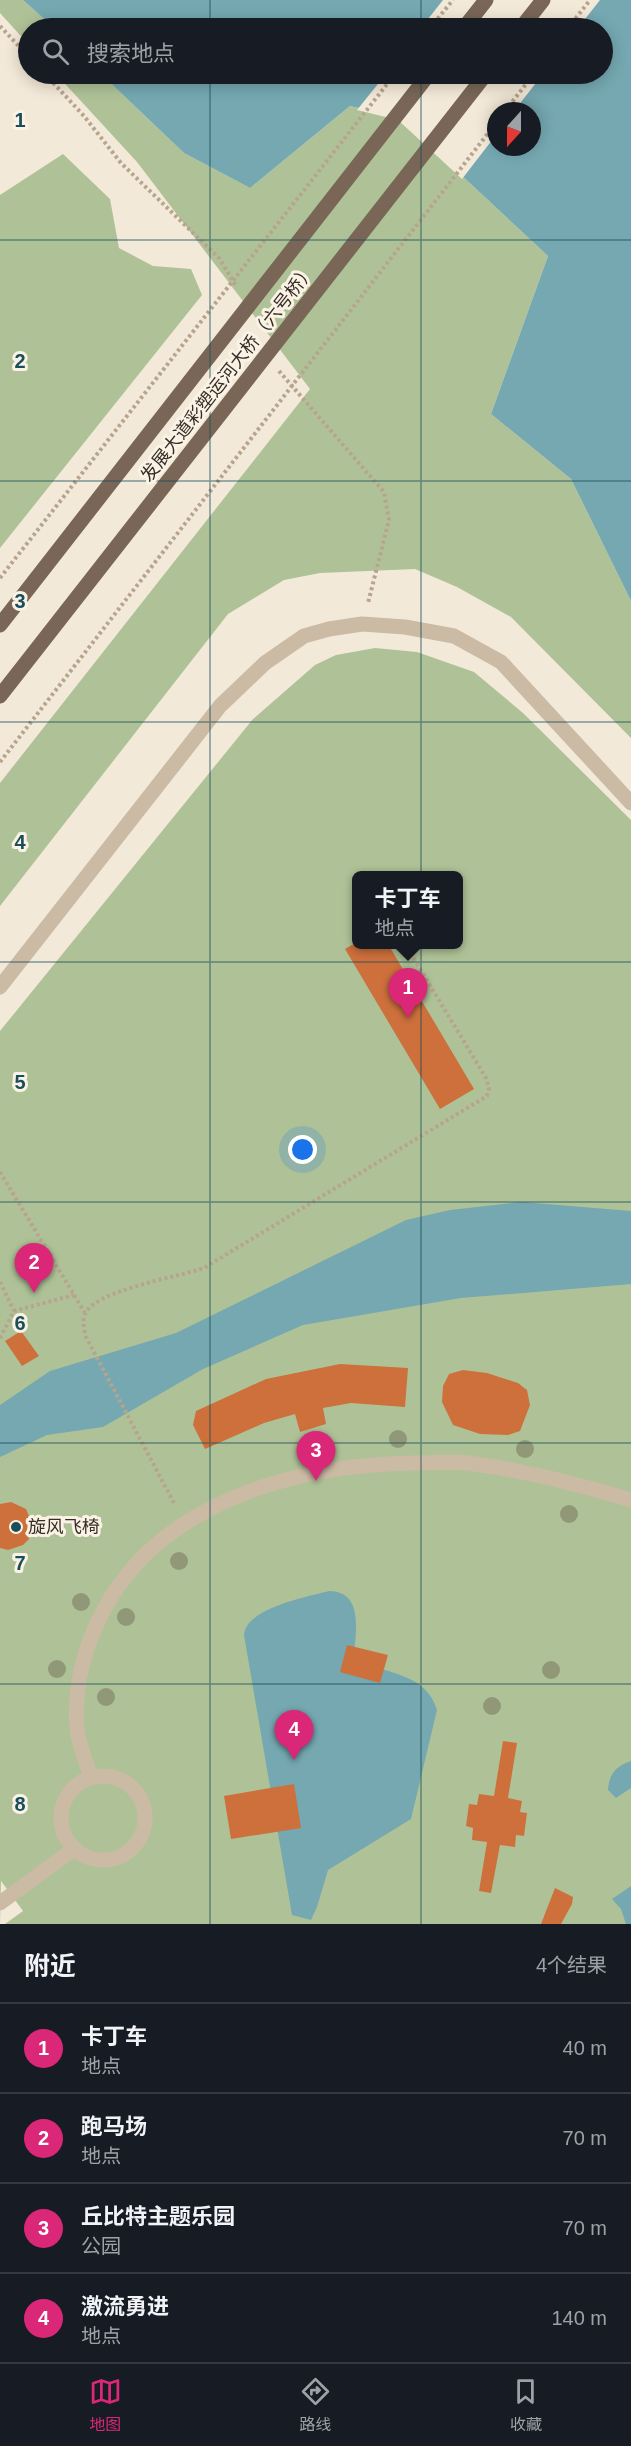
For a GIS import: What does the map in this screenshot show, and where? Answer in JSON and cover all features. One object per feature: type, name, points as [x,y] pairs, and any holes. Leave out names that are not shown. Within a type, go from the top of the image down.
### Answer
[{"type":"main road","points":[[472,18],[486,0]]},
{"type":"main road","points":[[529,18],[543,0]]},
{"type":"main road","name":"发展大道彩塑运河大桥（六号桥）","points":[[0,625],[421,84]]},
{"type":"main road","name":"发展大道彩塑运河大桥（六号桥）","points":[[0,696],[478,84]]},
{"type":"street","points":[[0,987],[220,706],[265,663],[304,636],[362,624],[405,627],[454,636],[501,662],[631,803]]},
{"type":"street","points":[[91,1777],[77,1731],[77,1687],[87,1647],[104,1607],[135,1563],[172,1531],[224,1501],[301,1476],[375,1464],[467,1463],[580,1485],[631,1500]]},
{"type":"street","points":[[106,1776],[120,1779],[133,1787],[145,1812],[146,1825],[133,1848],[110,1860],[84,1857],[65,1837],[61,1823],[62,1808],[73,1789],[91,1777],[106,1776]]},
{"type":"street","points":[[6,1899],[74,1849]]},
{"type":"path","points":[[438,18],[453,0]]},
{"type":"path","points":[[576,18],[590,0]]},
{"type":"path","points":[[0,26],[18,45]]},
{"type":"path","points":[[0,578],[387,84]]},
{"type":"path","points":[[512,102],[526,84]]},
{"type":"path","points":[[0,762],[487,135]]},
{"type":"path","points":[[185,1523],[92,1348],[83,1324],[85,1313],[94,1304],[142,1283],[184,1275],[204,1268],[487,1096],[489,1089],[486,1078],[407,949]]},
{"type":"path","points":[[0,1172],[85,1313]]},
{"type":"path","points":[[0,1282],[14,1311]]},
{"type":"path","points":[[0,1338],[14,1311],[74,1295]]},
{"type":"green space","points":[[0,0],[23,0],[43,18],[18,18],[18,33],[0,13]]},
{"type":"green space","points":[[65,84],[112,84],[184,153],[250,188],[350,106],[399,117],[548,256],[491,414],[571,479],[631,601],[631,738],[511,617],[457,587],[415,569],[320,573],[284,580],[228,614],[0,906],[0,783],[310,389],[137,162]]},
{"type":"green space","points":[[63,154],[110,199],[119,248],[153,266],[191,269],[202,295],[0,548],[0,195]]},
{"type":"green space","points":[[375,648],[417,652],[474,672],[523,713],[631,820],[631,1924],[0,1924],[0,1031],[253,719],[315,665],[336,655]]},
{"type":"water","points":[[23,0],[631,0],[631,601],[571,479],[491,414],[548,256],[399,117],[350,106],[250,188],[184,153],[112,84],[613,84],[613,18],[43,18]]},
{"type":"water","points":[[522,1202],[631,1211],[631,1284],[461,1298],[303,1325],[203,1369],[103,1427],[47,1435],[0,1457],[0,1405],[50,1371],[176,1333],[406,1220],[450,1210]]},
{"type":"water","points":[[329,1591],[341,1593],[349,1599],[353,1607],[356,1629],[353,1662],[414,1681],[432,1698],[437,1710],[411,1819],[328,1870],[311,1920],[292,1915],[244,1635],[247,1626],[266,1611],[293,1600]]},
{"type":"water","points":[[631,1761],[631,1788],[616,1798],[608,1790],[610,1779],[617,1768]]},
{"type":"water","points":[[631,1886],[631,1924],[626,1924],[621,1909],[612,1899]]},
{"type":"pier","points":[[443,0],[600,0],[586,18],[429,18]]},
{"type":"pier","points":[[378,84],[535,84],[521,102],[487,102],[487,147],[462,179],[398,120],[357,110]]},
{"type":"pier","points":[[1,1881],[23,1911],[5,1924],[0,1924]]},
{"type":"building","points":[[352,945],[352,949],[391,949],[474,1089],[440,1109],[345,949]]},
{"type":"building","points":[[21,1331],[39,1356],[22,1366],[5,1341]]},
{"type":"building","points":[[340,1364],[408,1368],[405,1407],[351,1403],[323,1408],[326,1424],[300,1432],[295,1414],[264,1423],[205,1449],[193,1425],[196,1411],[266,1379]]},
{"type":"building","points":[[463,1370],[487,1373],[518,1383],[527,1390],[530,1405],[520,1431],[508,1435],[480,1434],[453,1425],[442,1402],[443,1386],[449,1374]]},
{"type":"building","name":"旋风飞椅","points":[[11,1502],[26,1509],[32,1523],[29,1539],[23,1545],[8,1550],[0,1548],[0,1504]]},
{"type":"building","points":[[347,1645],[388,1655],[380,1683],[340,1672]]},
{"type":"building","points":[[503,1741],[517,1743],[508,1798],[522,1801],[520,1812],[527,1813],[524,1836],[516,1835],[515,1847],[500,1845],[491,1893],[479,1891],[487,1842],[472,1840],[473,1828],[466,1826],[469,1804],[477,1805],[479,1794],[494,1796]]},
{"type":"building","points":[[294,1784],[301,1828],[231,1839],[224,1796]]},
{"type":"building","points":[[555,1888],[573,1897],[572,1904],[561,1924],[541,1924]]},
{"type":"place","name":"卡丁车","points":[[408,1018]]},
{"type":"place","name":"跑马场","points":[[34,1293]]},
{"type":"place","name":"丘比特主题乐园","points":[[316,1481]]},
{"type":"place","name":"旋风飞椅","points":[[16,1527]]},
{"type":"place","name":"激流勇进","points":[[294,1760]]}]
